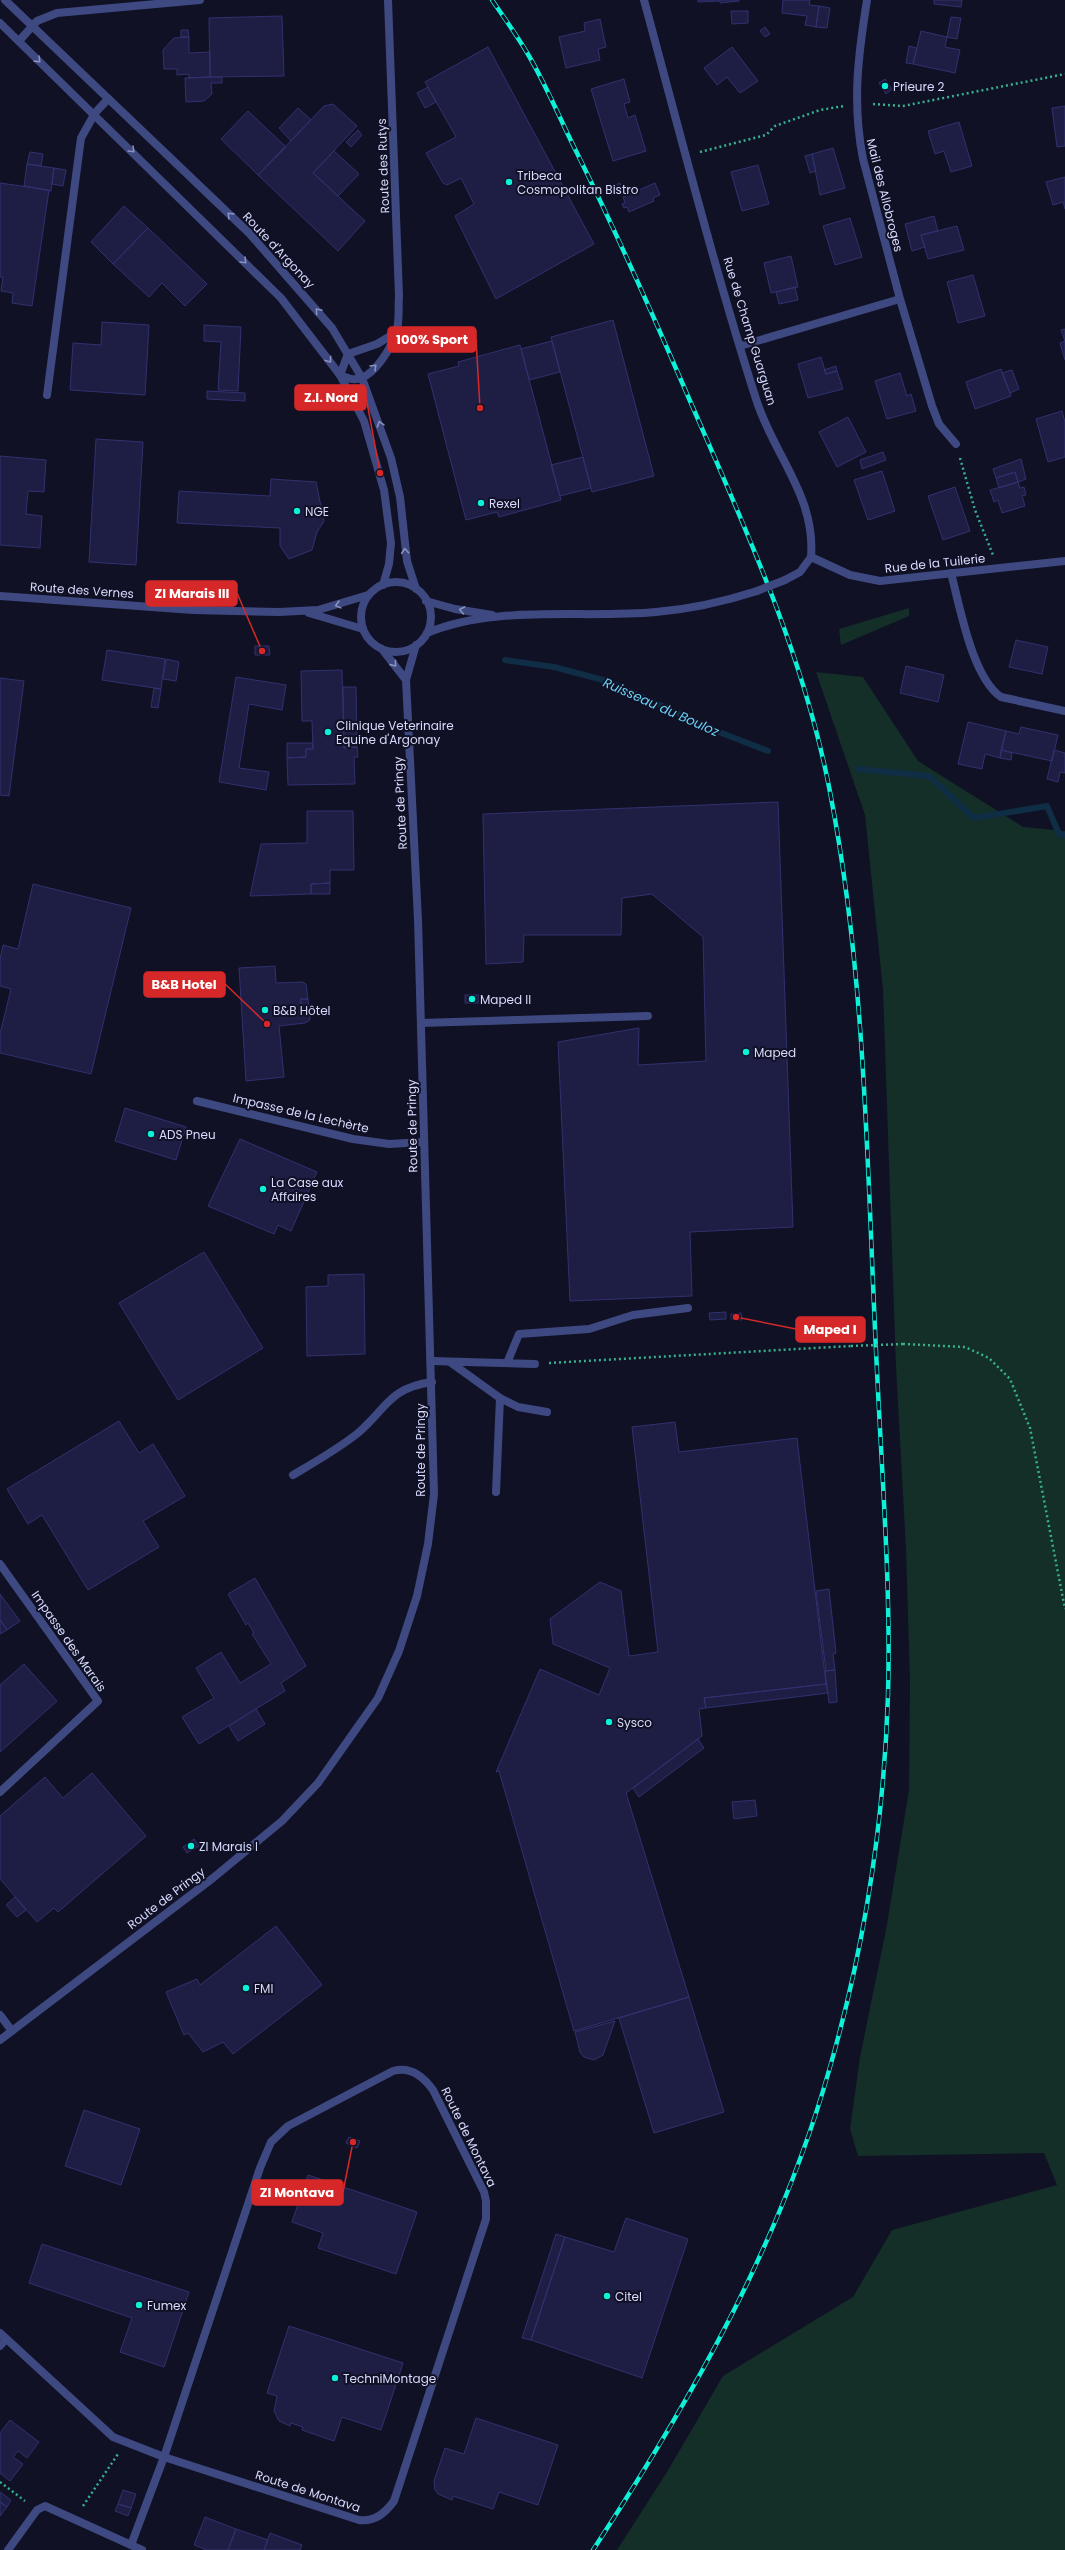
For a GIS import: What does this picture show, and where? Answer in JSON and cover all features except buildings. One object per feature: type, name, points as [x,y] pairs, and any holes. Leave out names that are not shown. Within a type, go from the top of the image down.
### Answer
[{"type":"street","name":"Route d'Argonay","points":[[5,0],[249,233],[332,328],[362,378],[378,417],[393,465],[401,504],[406,562],[416,589],[426,601]]},
{"type":"street","points":[[19,41],[37,21],[57,13],[200,0]]},
{"type":"street","name":"Route des Rutys","points":[[362,378],[373,369],[384,355],[397,332],[399,288],[388,0]]},
{"type":"street","name":"Rue de Champ Guarguan","points":[[644,0],[740,346],[757,402],[806,505],[812,530],[811,557]]},
{"type":"street","name":"Mail des Allobroges","points":[[867,0],[855,87],[859,139],[900,299],[935,414],[939,424],[956,444]]},
{"type":"street","points":[[0,23],[95,114],[281,298],[340,375],[364,421],[384,490],[391,543],[389,564],[383,585]]},
{"type":"street","points":[[48,395],[81,138],[95,114],[108,99]]},
{"type":"street","points":[[740,346],[900,299]]},
{"type":"street","points":[[340,375],[348,354],[377,344],[397,332]]},
{"type":"street","points":[[340,375],[353,380],[362,378]]},
{"type":"street","points":[[381,649],[399,652],[416,645],[427,633],[453,624],[498,617],[655,612],[720,603],[785,580],[800,572],[811,557]]},
{"type":"street","name":"Rue de la Tuilerie","points":[[811,557],[844,573],[868,580],[1065,561]]},
{"type":"street","points":[[951,573],[969,639],[978,664],[994,692],[1001,697],[1065,711]]},
{"type":"street","points":[[406,680],[381,649],[372,643],[363,629],[361,612],[368,595],[383,585],[402,583],[416,589]]},
{"type":"street","name":"Route des Vernes","points":[[0,596],[193,610],[306,612],[343,604],[368,595]]},
{"type":"street","points":[[426,601],[455,609],[498,617]]},
{"type":"street","points":[[426,601],[430,616],[427,633]]},
{"type":"street","name":"Route des Vernes","points":[[306,612],[363,629]]},
{"type":"street","name":"Route de Pringy","points":[[0,2040],[213,1878],[282,1821],[318,1783],[378,1698],[399,1651],[417,1596],[428,1544],[434,1494],[432,1361],[421,1023],[406,680],[416,645]]},
{"type":"street","points":[[421,1023],[648,1016]]},
{"type":"street","name":"Impasse de la Lechèrte","points":[[197,1101],[353,1139],[389,1144],[424,1142]]},
{"type":"street","points":[[507,1363],[519,1334],[589,1330],[633,1315],[688,1308]]},
{"type":"street","points":[[432,1361],[535,1364]]},
{"type":"street","points":[[450,1362],[500,1398],[518,1407],[547,1412]]},
{"type":"street","points":[[293,1475],[335,1450],[359,1432],[400,1391],[418,1384],[432,1382]]},
{"type":"street","points":[[496,1492],[500,1398]]},
{"type":"street","name":"Impasse des Marais","points":[[0,1564],[98,1701],[0,1792]]},
{"type":"street","points":[[0,2015],[12,2031]]},
{"type":"street","name":"Route de Montava","points":[[3,2336],[113,2437],[125,2443],[164,2457],[359,2520],[367,2521],[382,2515],[394,2501],[484,2227],[487,2210],[486,2201],[479,2182],[433,2090],[421,2076],[407,2070],[393,2072],[297,2121],[279,2133],[271,2142],[260,2168],[164,2457]]},
{"type":"street","points":[[0,2346],[3,2336]]},
{"type":"street","points":[[131,2546],[164,2457]]},
{"type":"street","points":[[8,2550],[37,2510],[41,2507],[49,2507],[142,2550]]},
{"type":"path","points":[[956,444],[975,510],[998,568]]},
{"type":"path","points":[[535,1364],[904,1344],[965,1347],[989,1358],[1010,1379],[1030,1428],[1065,1609]]},
{"type":"path","points":[[75,2518],[125,2443]]},
{"type":"path","points":[[0,2482],[37,2510]]},
{"type":"green space","points":[[909,608],[909,616],[841,645],[839,629]]},
{"type":"green space","points":[[816,672],[863,677],[918,761],[1023,827],[1065,831],[1065,2550],[617,2550],[667,2472],[723,2376],[853,2297],[892,2230],[1057,2185],[1044,2153],[858,2156],[850,2129],[860,2057],[886,1930],[909,1790],[910,1681],[906,1549],[896,1367],[883,990],[865,815]]},
{"type":"waterway","name":"Ruisseau du Bouloz","points":[[505,660],[554,667],[607,681],[719,732],[768,751]]},
{"type":"waterway","name":"Ruisseau du Bouloz","points":[[858,769],[929,776],[974,818],[1047,806],[1059,834],[1065,835]]},
{"type":"railway","points":[[492,0],[529,56],[542,80],[632,269],[727,486],[768,586],[804,687],[818,739],[830,792],[852,935],[864,1080],[887,1573],[889,1654],[888,1695],[886,1742],[877,1836],[863,1929],[830,2067],[810,2132],[760,2257],[699,2377],[630,2493],[593,2550]]},
{"type":"place","name":"Prieure 2","points":[[885,86]]},
{"type":"place","name":"Tribeca Cosmopolitan Bistro","points":[[509,182]]},
{"type":"place","name":"100% Sport","points":[[480,408]]},
{"type":"place","name":"Z.I. Nord","points":[[380,473]]},
{"type":"place","name":"Rexel","points":[[481,503]]},
{"type":"place","name":"NGE","points":[[297,511]]},
{"type":"place","name":"ZI Marais III","points":[[262,651]]},
{"type":"place","name":"Clinique Veterinaire Equine d'Argonay","points":[[328,732]]},
{"type":"place","name":"Maped II","points":[[472,999]]},
{"type":"place","name":"B&B Hôtel","points":[[265,1010]]},
{"type":"place","name":"B&B Hotel","points":[[267,1024]]},
{"type":"place","name":"Maped","points":[[746,1052]]},
{"type":"place","name":"ADS Pneu","points":[[151,1134]]},
{"type":"place","name":"La Case aux Affaires","points":[[263,1189]]},
{"type":"place","name":"Maped I","points":[[736,1317]]},
{"type":"place","name":"Sysco","points":[[609,1722]]},
{"type":"place","name":"ZI Marais I","points":[[191,1846]]},
{"type":"place","name":"FMI","points":[[246,1988]]},
{"type":"place","name":"ZI Montava","points":[[353,2142]]},
{"type":"place","name":"Citel","points":[[607,2296]]},
{"type":"place","name":"Fumex","points":[[139,2305]]},
{"type":"place","name":"TechniMontage","points":[[335,2378]]}]
